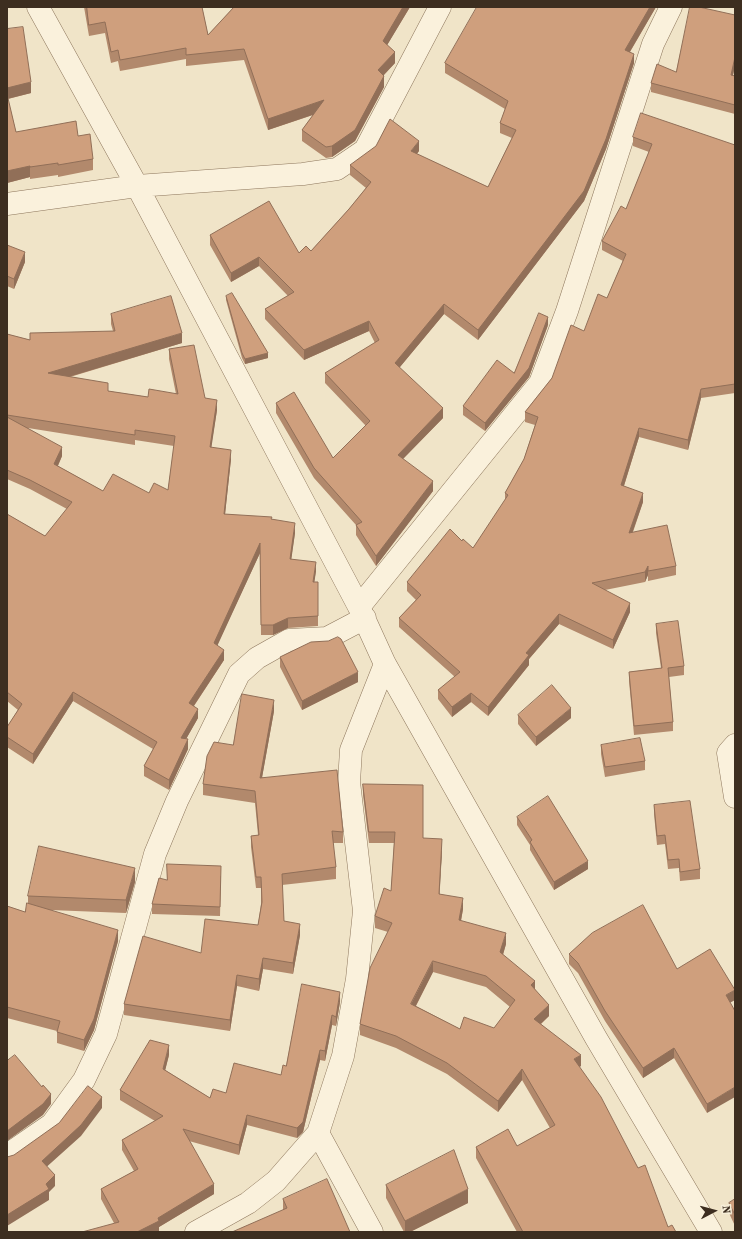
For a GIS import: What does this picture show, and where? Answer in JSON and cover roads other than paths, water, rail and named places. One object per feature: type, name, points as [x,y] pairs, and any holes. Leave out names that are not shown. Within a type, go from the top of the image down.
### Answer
[{"type":"street","points":[[38,7],[137,186],[362,612],[385,664],[596,1038],[711,1232]]},
{"type":"street","points":[[7,204],[137,186],[303,174],[337,169],[365,150],[440,7]]},
{"type":"street","points":[[7,1155],[52,1124],[84,1080],[103,1041],[155,854],[177,801],[239,674],[257,658],[289,640],[327,638],[362,612],[540,383],[569,304],[653,44],[670,7]]},
{"type":"street","points":[[196,1232],[248,1203],[276,1181],[318,1133],[343,1056],[357,979],[364,911],[349,782],[351,750],[385,664]]},
{"type":"street","points":[[735,745],[728,753],[735,797]]},
{"type":"street","points":[[318,1133],[372,1232]]}]
